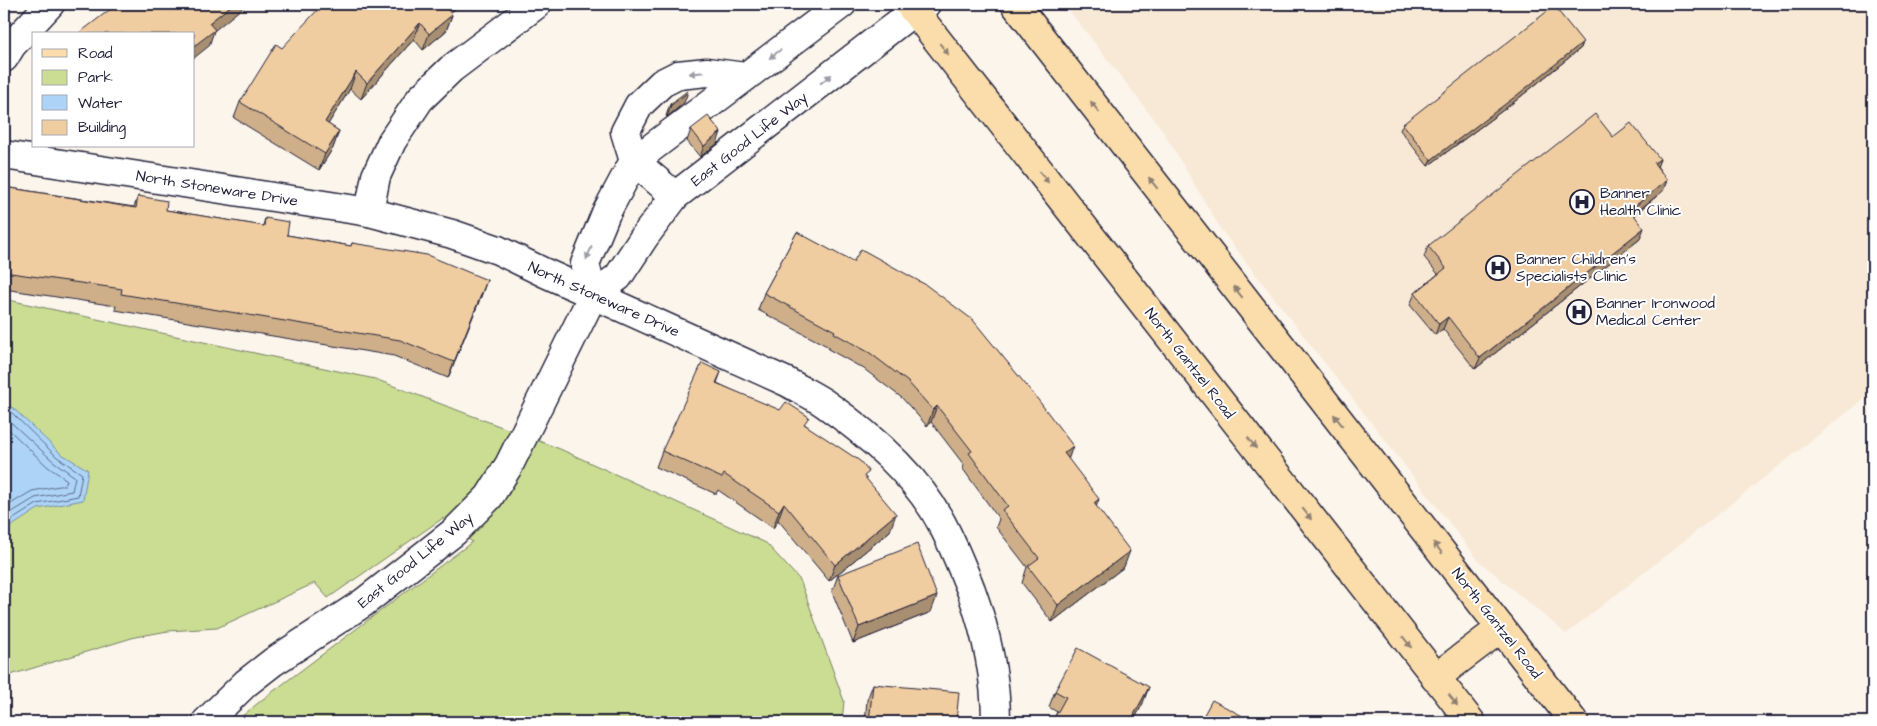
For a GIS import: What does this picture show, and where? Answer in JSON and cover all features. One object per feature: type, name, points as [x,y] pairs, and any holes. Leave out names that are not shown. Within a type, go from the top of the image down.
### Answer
[{"type":"main road","name":"North Gantzel Road","points":[[1015,4],[1574,722]]},
{"type":"main road","name":"North Gantzel Road","points":[[916,6],[1471,722]]},
{"type":"main road","points":[[1436,678],[1501,628]]},
{"type":"street","points":[[4,58],[12,45],[50,4]]},
{"type":"street","points":[[369,212],[376,176],[392,141],[420,99],[451,69],[537,4]]},
{"type":"street","points":[[593,295],[585,264],[606,213],[634,161],[842,4]]},
{"type":"street","name":"East Good Life Way","points":[[206,722],[246,683],[273,662],[363,603],[454,532],[489,497],[509,465],[593,295],[618,277],[645,236],[675,196],[916,6]]},
{"type":"street","points":[[675,196],[634,161],[625,132],[639,105],[662,83],[678,75],[707,72],[745,77]]},
{"type":"street","name":"North Stoneware Drive","points":[[4,154],[369,212],[452,234],[498,250],[787,382],[823,402],[871,440],[898,466],[941,522],[982,619],[990,649],[996,692],[996,722]]},
{"type":"shaded area","name":"Banner Ironwood Medical Center","points":[[1064,4],[1873,4],[1873,392],[1566,634],[1479,561],[1222,231],[1161,128]]},
{"type":"green space","points":[[4,299],[375,379],[560,449],[766,543],[800,580],[844,701],[842,722],[235,722],[472,542],[443,518],[328,598],[315,583],[217,628],[168,631],[135,637],[4,677]]},
{"type":"water","points":[[4,403],[13,408],[60,453],[88,470],[83,500],[38,509],[4,531]]},
{"type":"building","points":[[117,4],[233,4],[209,23],[215,30],[195,45],[195,32],[81,32]]},
{"type":"building","points":[[323,4],[447,4],[444,5],[452,15],[429,34],[420,23],[367,83],[356,72],[325,122],[339,131],[325,154],[240,102],[276,44],[282,48]]},
{"type":"building","points":[[1554,6],[1583,42],[1516,96],[1431,160],[1403,124]]},
{"type":"building","points":[[687,91],[688,92],[670,104]]},
{"type":"building","points":[[1595,114],[1613,137],[1631,123],[1660,159],[1654,163],[1667,180],[1630,210],[1644,228],[1480,358],[1448,317],[1439,324],[1415,293],[1446,268],[1428,246]]},
{"type":"building","points":[[708,116],[721,132],[704,146],[691,129]]},
{"type":"building","points":[[4,187],[136,208],[138,196],[167,201],[166,210],[264,226],[265,218],[289,222],[287,235],[351,246],[352,243],[427,255],[487,280],[454,362],[400,340],[121,294],[122,289],[4,272]]},
{"type":"building","points":[[797,232],[853,262],[861,249],[926,285],[973,320],[1073,446],[1064,453],[1099,499],[1094,503],[1130,551],[1058,605],[1028,566],[1039,558],[1002,510],[1008,506],[969,453],[972,451],[937,406],[933,410],[908,382],[870,353],[834,333],[835,331],[764,293]]},
{"type":"building","points":[[702,363],[721,372],[716,383],[780,410],[786,402],[809,417],[804,424],[860,461],[869,472],[864,476],[896,514],[835,565],[784,503],[779,511],[724,474],[722,478],[662,451]]},
{"type":"building","points":[[917,544],[937,596],[859,627],[838,575]]},
{"type":"building","points":[[1078,648],[1149,687],[1130,722],[1052,722],[1066,697],[1055,691]]},
{"type":"building","points":[[873,684],[959,692],[956,722],[869,722]]},
{"type":"building","points":[[1212,700],[1254,722],[1200,722]]},
{"type":"place","name":"Banner Health Clinic","points":[[1582,202]]},
{"type":"place","name":"Banner Children’s Specialists Clinic","points":[[1498,268]]},
{"type":"place","name":"Banner Ironwood Medical Center","points":[[1579,312]]}]
